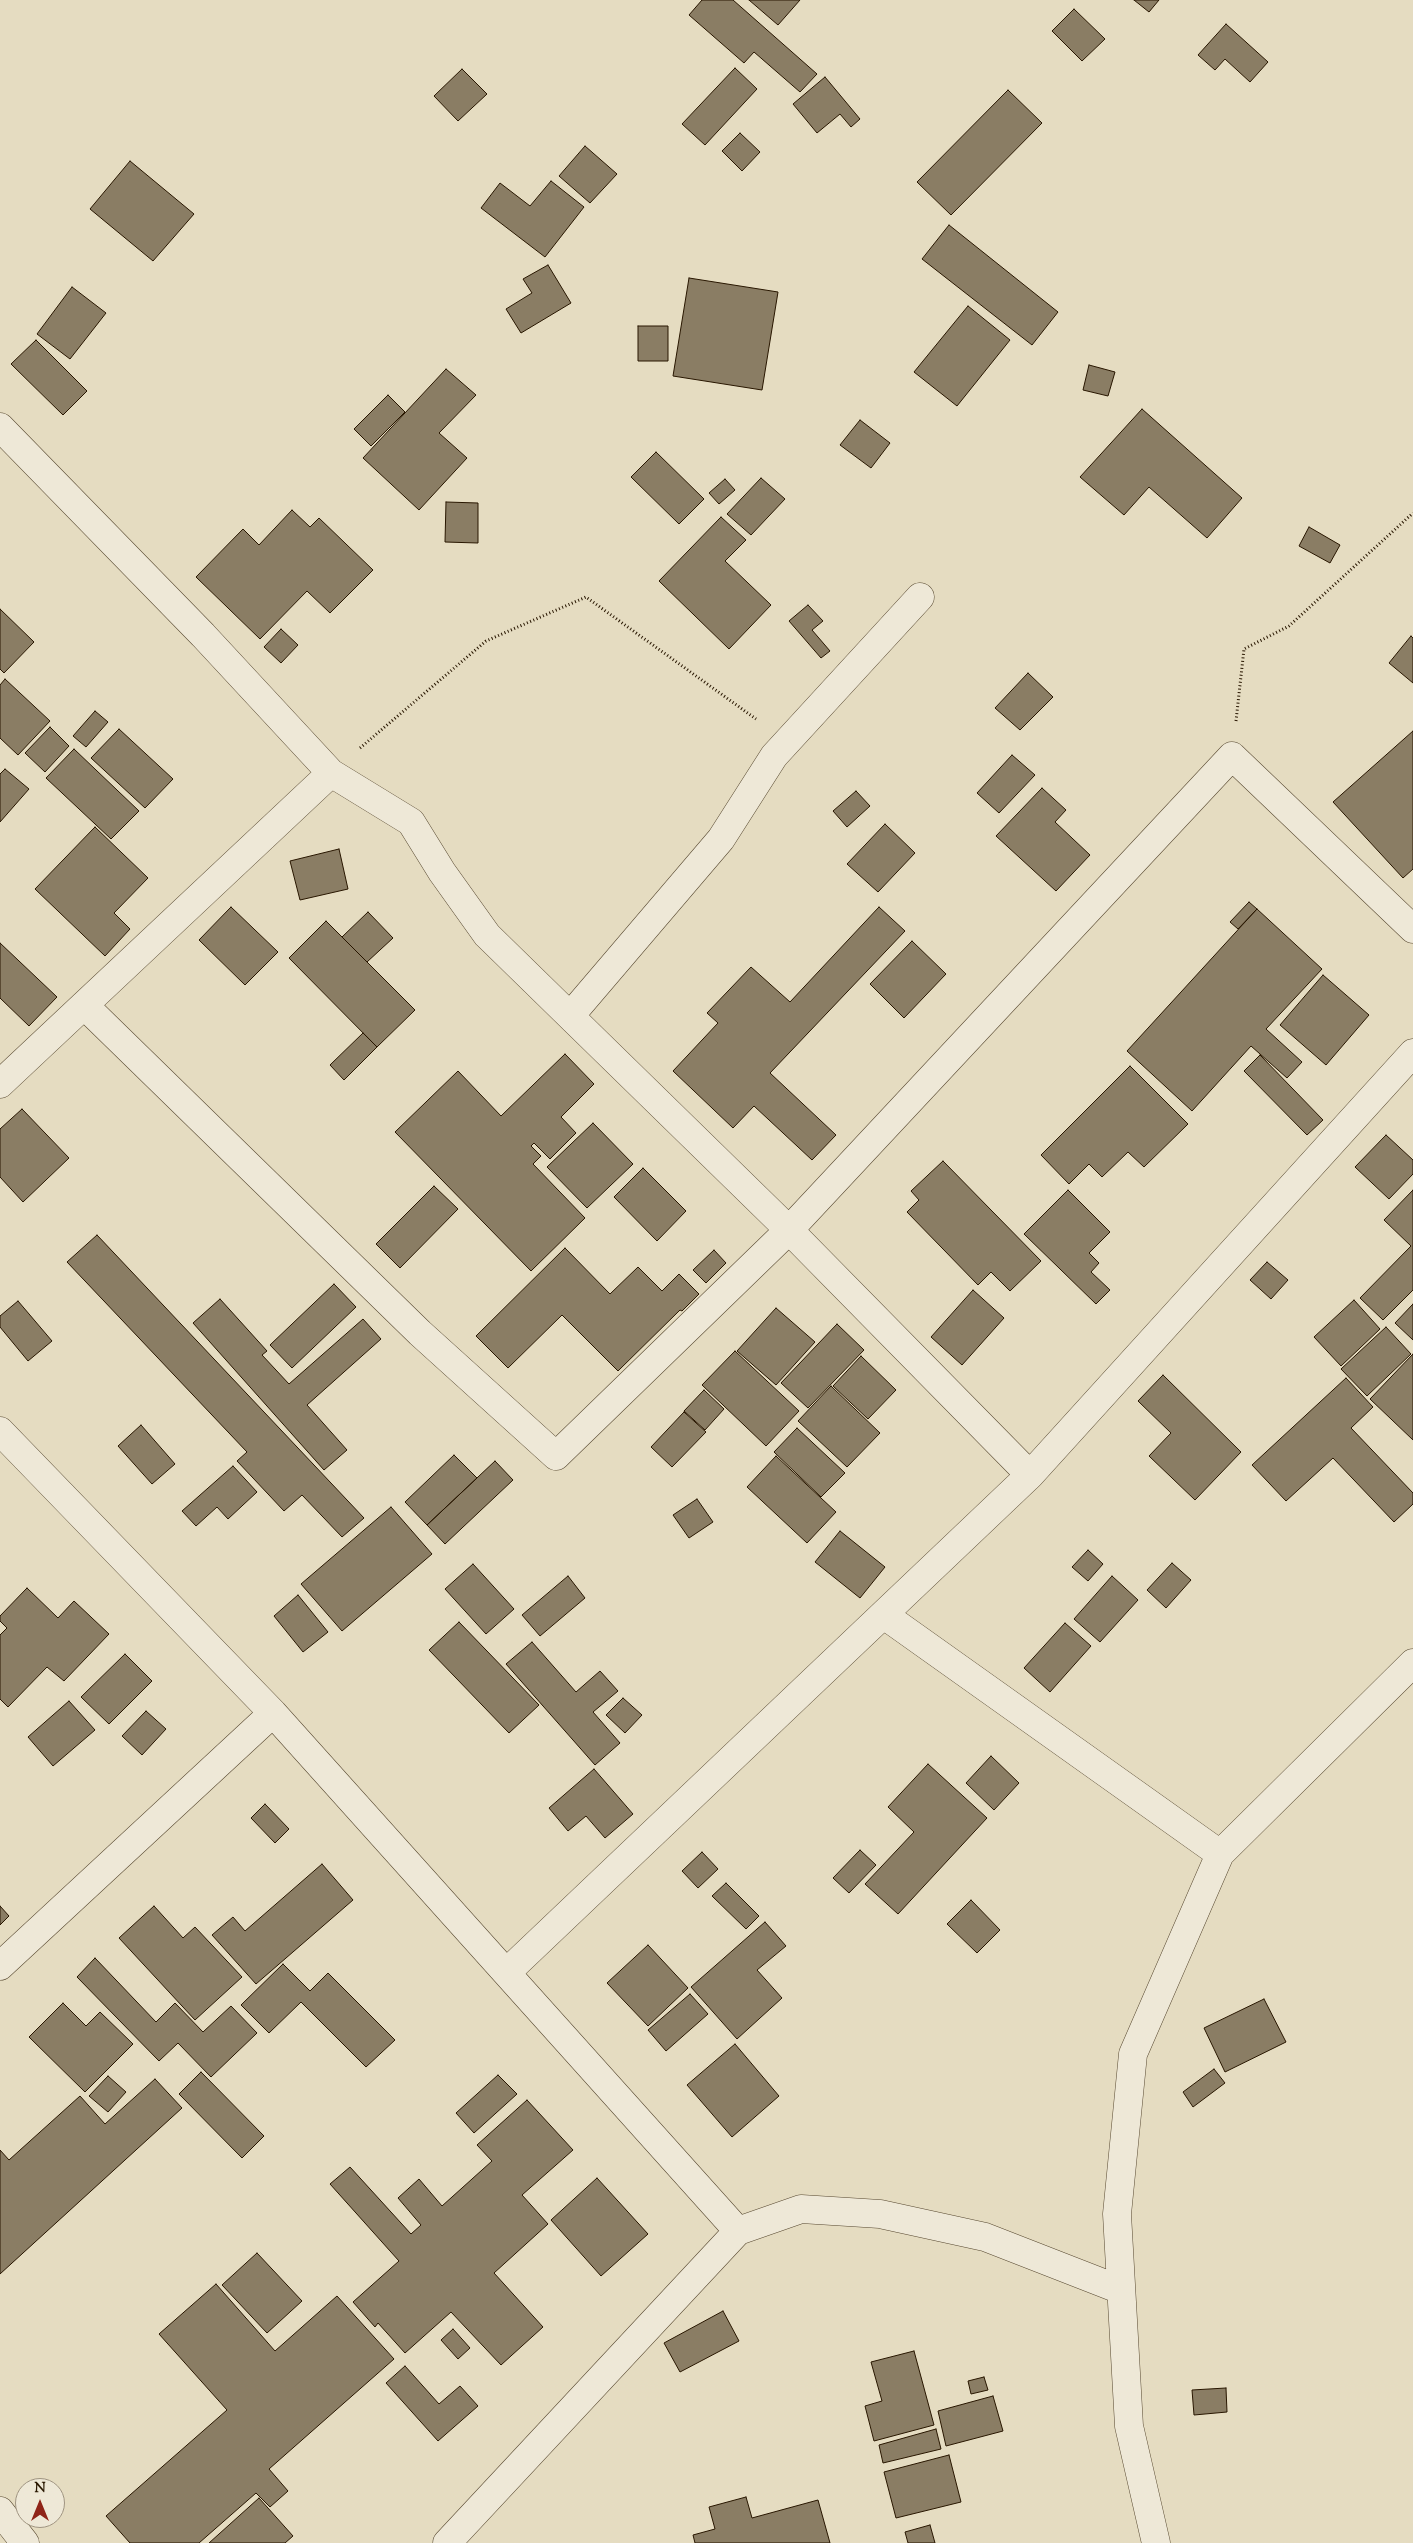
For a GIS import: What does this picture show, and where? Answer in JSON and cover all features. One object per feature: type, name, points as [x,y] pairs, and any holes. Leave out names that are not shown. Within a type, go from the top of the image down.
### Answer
[{"type":"street","points":[[0,427],[203,635],[331,773],[411,822],[487,935],[789,1230],[1030,1475]]},
{"type":"street","points":[[570,1016],[720,839],[774,756],[920,597]]},
{"type":"street","points":[[85,1006],[420,1333],[556,1456],[789,1230],[1232,756],[1413,929]]},
{"type":"street","points":[[0,1084],[331,773]]},
{"type":"street","points":[[507,1972],[1030,1475],[1413,1053]]},
{"type":"street","points":[[0,1431],[273,1713],[738,2231]]},
{"type":"street","points":[[884,1614],[1220,1854]]},
{"type":"street","points":[[1156,2543],[1129,2426],[1117,2214],[1133,2054],[1220,1854],[1413,1663]]},
{"type":"street","points":[[0,1966],[273,1713]]},
{"type":"street","points":[[447,2543],[738,2231],[802,2209],[880,2214],[985,2236],[1122,2290]]},
{"type":"street","points":[[0,2511],[25,2543]]},
{"type":"path","points":[[1232,756],[1244,649],[1289,626],[1413,513]]},
{"type":"path","points":[[331,773],[486,641],[586,597],[787,742]]},
{"type":"building","points":[[702,0],[733,0],[817,74],[800,92],[754,52],[744,63],[689,15]]},
{"type":"building","points":[[749,0],[800,0],[778,25]]},
{"type":"building","points":[[1134,0],[1159,0],[1149,12]]},
{"type":"building","points":[[1074,9],[1105,39],[1082,61],[1052,31]]},
{"type":"building","points":[[1226,24],[1268,62],[1250,82],[1225,59],[1215,70],[1198,55]]},
{"type":"building","points":[[735,68],[757,89],[705,145],[682,124]]},
{"type":"building","points":[[462,69],[487,94],[458,121],[434,96]]},
{"type":"building","points":[[825,77],[860,119],[851,127],[840,114],[817,133],[793,104]]},
{"type":"building","points":[[1008,90],[1042,123],[951,215],[917,182]]},
{"type":"building","points":[[740,133],[760,152],[742,171],[722,151]]},
{"type":"building","points":[[585,146],[617,174],[590,203],[559,176]]},
{"type":"building","points":[[130,161],[194,214],[153,261],[90,209]]},
{"type":"building","points":[[551,181],[584,207],[545,257],[481,208],[500,183],[530,206]]},
{"type":"building","points":[[949,225],[1058,312],[1032,345],[922,259]]},
{"type":"building","points":[[548,265],[571,303],[521,333],[506,309],[532,293],[523,279]]},
{"type":"building","points":[[689,278],[778,292],[762,390],[673,376]]},
{"type":"building","points":[[72,287],[106,313],[70,359],[37,334]]},
{"type":"building","points":[[968,306],[1010,340],[957,406],[914,372]]},
{"type":"building","points":[[638,326],[668,326],[668,361],[638,361]]},
{"type":"building","points":[[36,340],[87,391],[63,415],[11,364]]},
{"type":"building","points":[[1089,365],[1115,372],[1108,396],[1083,390]]},
{"type":"building","points":[[446,369],[476,395],[439,433],[467,458],[419,510],[363,458]]},
{"type":"building","points":[[388,395],[405,412],[371,446],[354,429]]},
{"type":"building","points":[[1142,409],[1242,498],[1207,538],[1149,487],[1124,515],[1080,477]]},
{"type":"building","points":[[860,420],[890,443],[871,468],[840,445]]},
{"type":"building","points":[[656,452],[704,499],[679,524],[631,477]]},
{"type":"building","points":[[761,478],[785,499],[751,535],[727,514]]},
{"type":"building","points":[[725,479],[735,490],[719,504],[709,493]]},
{"type":"building","points":[[446,502],[478,503],[478,543],[445,542]]},
{"type":"building","points":[[292,510],[310,527],[319,518],[373,570],[330,613],[307,591],[260,639],[196,577],[243,529],[259,545]]},
{"type":"building","points":[[721,517],[746,540],[725,561],[771,605],[729,649],[659,581]]},
{"type":"building","points":[[1309,527],[1340,545],[1330,563],[1299,546]]},
{"type":"building","points":[[808,605],[823,621],[812,630],[830,651],[821,658],[789,621]]},
{"type":"building","points":[[0,609],[34,642],[4,673],[0,669]]},
{"type":"building","points":[[281,629],[298,645],[281,663],[264,647]]},
{"type":"building","points":[[1411,636],[1413,638],[1413,683],[1389,663]]},
{"type":"building","points":[[1028,673],[1053,697],[1020,730],[995,708]]},
{"type":"building","points":[[5,679],[50,721],[18,755],[0,738],[0,685]]},
{"type":"building","points":[[95,711],[108,722],[86,747],[73,736]]},
{"type":"building","points":[[50,727],[69,746],[45,772],[25,753]]},
{"type":"building","points":[[119,729],[173,779],[145,808],[91,758]]},
{"type":"building","points":[[1413,731],[1413,869],[1403,878],[1333,802]]},
{"type":"building","points":[[74,749],[139,811],[111,839],[46,778]]},
{"type":"building","points":[[1012,755],[1035,775],[999,813],[977,793]]},
{"type":"building","points":[[5,769],[29,789],[0,822],[0,774]]},
{"type":"building","points":[[1042,788],[1066,810],[1055,822],[1090,855],[1056,891],[996,836]]},
{"type":"building","points":[[856,791],[870,806],[847,827],[833,811]]},
{"type":"building","points":[[885,824],[915,853],[878,892],[847,864]]},
{"type":"building","points":[[95,827],[148,878],[114,913],[130,929],[105,956],[35,889]]},
{"type":"building","points":[[339,849],[348,889],[300,900],[290,861]]},
{"type":"building","points":[[1249,902],[1257,909],[1238,929],[1230,922]]},
{"type":"building","points":[[231,907],[278,952],[245,985],[199,940]]},
{"type":"building","points":[[879,907],[905,931],[770,1073],[836,1135],[812,1160],[754,1106],[733,1128],[673,1071],[718,1023],[707,1013],[751,967],[790,1002]]},
{"type":"building","points":[[1257,909],[1322,969],[1266,1029],[1302,1062],[1287,1078],[1251,1046],[1192,1111],[1127,1051]]},
{"type":"building","points":[[368,912],[393,938],[367,962],[342,937]]},
{"type":"building","points":[[326,921],[415,1010],[377,1047],[289,958]]},
{"type":"building","points":[[912,941],[946,974],[904,1018],[870,984]]},
{"type":"building","points":[[0,943],[57,997],[29,1026],[0,998]]},
{"type":"building","points":[[1323,975],[1369,1015],[1326,1065],[1280,1025]]},
{"type":"building","points":[[363,1033],[377,1047],[344,1080],[330,1065]]},
{"type":"building","points":[[565,1054],[594,1084],[561,1117],[576,1133],[550,1159],[534,1143],[531,1146],[541,1156],[533,1164],[585,1218],[531,1271],[395,1132],[458,1071],[501,1116]]},
{"type":"building","points":[[1260,1055],[1323,1120],[1307,1135],[1244,1071]]},
{"type":"building","points":[[1130,1066],[1188,1124],[1144,1167],[1128,1152],[1102,1177],[1089,1164],[1069,1184],[1041,1155]]},
{"type":"building","points":[[22,1109],[69,1158],[23,1202],[0,1177],[0,1129]]},
{"type":"building","points":[[593,1123],[633,1164],[587,1208],[547,1167]]},
{"type":"building","points":[[1386,1135],[1413,1160],[1413,1174],[1389,1199],[1355,1167]]},
{"type":"building","points":[[943,1161],[1041,1261],[1010,1291],[991,1272],[978,1285],[907,1212],[919,1200],[911,1191]]},
{"type":"building","points":[[643,1168],[686,1211],[657,1241],[614,1197]]},
{"type":"building","points":[[434,1186],[458,1209],[400,1268],[376,1244]]},
{"type":"building","points":[[1068,1190],[1110,1232],[1089,1253],[1099,1263],[1091,1272],[1110,1290],[1096,1304],[1024,1234]]},
{"type":"building","points":[[1413,1190],[1413,1290],[1383,1320],[1360,1298],[1411,1246],[1384,1220]]},
{"type":"building","points":[[97,1235],[364,1518],[342,1537],[302,1495],[284,1511],[237,1461],[247,1452],[67,1262]]},
{"type":"building","points":[[565,1248],[610,1294],[638,1267],[662,1291],[679,1274],[699,1294],[618,1371],[562,1315],[508,1368],[476,1336]]},
{"type":"building","points":[[714,1250],[726,1263],[706,1283],[693,1270]]},
{"type":"building","points":[[1267,1262],[1288,1280],[1271,1299],[1250,1280]]},
{"type":"building","points":[[334,1284],[356,1307],[292,1368],[270,1345]]},
{"type":"building","points":[[973,1290],[1004,1318],[962,1365],[931,1337]]},
{"type":"building","points":[[220,1299],[267,1351],[262,1355],[289,1384],[363,1319],[381,1339],[307,1405],[347,1450],[324,1470],[193,1323]]},
{"type":"building","points":[[1354,1300],[1380,1329],[1341,1366],[1314,1337]]},
{"type":"building","points":[[18,1301],[52,1341],[28,1361],[0,1327],[0,1316]]},
{"type":"building","points":[[1413,1304],[1413,1340],[1395,1323]]},
{"type":"building","points":[[776,1308],[815,1342],[776,1385],[737,1351]]},
{"type":"building","points":[[837,1324],[864,1350],[808,1408],[781,1383]]},
{"type":"building","points":[[1386,1327],[1411,1354],[1367,1396],[1341,1369]]},
{"type":"building","points":[[735,1351],[799,1411],[766,1446],[702,1385]]},
{"type":"building","points":[[1413,1354],[1413,1440],[1370,1399]]},
{"type":"building","points":[[861,1356],[896,1390],[868,1419],[833,1386]]},
{"type":"building","points":[[1163,1375],[1241,1452],[1195,1500],[1149,1456],[1171,1433],[1138,1401]]},
{"type":"building","points":[[1346,1378],[1373,1407],[1351,1428],[1413,1493],[1413,1504],[1394,1522],[1333,1458],[1286,1501],[1252,1465]]},
{"type":"building","points":[[831,1386],[880,1433],[847,1467],[798,1421]]},
{"type":"building","points":[[704,1390],[724,1409],[705,1430],[684,1411]]},
{"type":"building","points":[[684,1412],[706,1432],[672,1467],[651,1447]]},
{"type":"building","points":[[141,1425],[175,1464],[152,1484],[118,1446]]},
{"type":"building","points":[[797,1428],[845,1473],[821,1497],[774,1452]]},
{"type":"building","points":[[454,1455],[477,1478],[427,1525],[405,1502]]},
{"type":"building","points":[[776,1456],[836,1512],[807,1543],[747,1487]]},
{"type":"building","points":[[495,1461],[513,1480],[445,1544],[427,1525]]},
{"type":"building","points":[[233,1466],[257,1492],[228,1519],[217,1507],[196,1526],[182,1511]]},
{"type":"building","points":[[697,1499],[713,1522],[689,1538],[673,1515]]},
{"type":"building","points":[[391,1507],[432,1554],[342,1631],[301,1584]]},
{"type":"building","points":[[840,1531],[885,1567],[860,1598],[815,1562]]},
{"type":"building","points":[[1088,1550],[1103,1564],[1088,1581],[1072,1567]]},
{"type":"building","points":[[1172,1563],[1191,1580],[1166,1608],[1147,1590]]},
{"type":"building","points":[[473,1564],[514,1609],[486,1634],[445,1589]]},
{"type":"building","points":[[568,1576],[585,1598],[540,1636],[522,1615]]},
{"type":"building","points":[[1112,1576],[1138,1600],[1100,1642],[1074,1619]]},
{"type":"building","points":[[27,1588],[58,1618],[74,1601],[109,1634],[64,1681],[47,1667],[8,1707],[0,1699],[0,1635],[7,1628],[0,1621],[0,1616]]},
{"type":"building","points":[[298,1595],[328,1632],[303,1652],[274,1616]]},
{"type":"building","points":[[459,1622],[539,1705],[509,1733],[429,1650]]},
{"type":"building","points":[[1065,1623],[1091,1646],[1050,1692],[1024,1668]]},
{"type":"building","points":[[532,1642],[576,1692],[600,1671],[618,1691],[593,1712],[620,1743],[595,1765],[506,1664]]},
{"type":"building","points":[[125,1654],[152,1681],[109,1724],[81,1697]]},
{"type":"building","points":[[623,1698],[642,1715],[625,1733],[606,1715]]},
{"type":"building","points":[[69,1701],[95,1730],[53,1766],[28,1737]]},
{"type":"building","points":[[146,1711],[166,1729],[142,1755],[122,1736]]},
{"type":"building","points":[[991,1756],[1019,1783],[994,1810],[966,1783]]},
{"type":"building","points":[[928,1764],[987,1818],[898,1914],[865,1884],[914,1832],[888,1807]]},
{"type":"building","points":[[594,1769],[633,1814],[605,1838],[586,1816],[568,1831],[549,1808]]},
{"type":"building","points":[[265,1804],[289,1829],[275,1843],[251,1818]]},
{"type":"building","points":[[860,1850],[876,1865],[849,1893],[833,1878]]},
{"type":"building","points":[[702,1852],[718,1869],[698,1888],[682,1871]]},
{"type":"building","points":[[322,1864],[353,1900],[256,1984],[212,1935],[233,1917],[245,1931]]},
{"type":"building","points":[[726,1883],[759,1916],[746,1929],[712,1896]]},
{"type":"building","points":[[971,1900],[1000,1930],[977,1953],[947,1924]]},
{"type":"building","points":[[0,1906],[9,1916],[0,1925]]},
{"type":"building","points":[[154,1906],[183,1938],[195,1927],[242,1977],[195,2020],[119,1938]]},
{"type":"building","points":[[765,1922],[786,1946],[757,1970],[782,1998],[737,2039],[691,1987]]},
{"type":"building","points":[[648,1945],[688,1988],[648,2026],[607,1983]]},
{"type":"building","points":[[95,1958],[156,2022],[175,2003],[203,2032],[231,2006],[257,2033],[211,2077],[178,2043],[159,2061],[77,1977]]},
{"type":"building","points":[[283,1964],[310,1991],[328,1973],[395,2040],[366,2067],[301,2002],[269,2033],[241,2005]]},
{"type":"building","points":[[690,1994],[708,2014],[666,2051],[648,2030]]},
{"type":"building","points":[[1264,1999],[1286,2042],[1225,2072],[1204,2028]]},
{"type":"building","points":[[63,2003],[86,2026],[100,2012],[133,2044],[85,2092],[29,2037]]},
{"type":"building","points":[[735,2044],[779,2096],[732,2137],[687,2085]]},
{"type":"building","points":[[1214,2069],[1225,2083],[1193,2107],[1183,2092]]},
{"type":"building","points":[[201,2072],[264,2136],[242,2158],[179,2094]]},
{"type":"building","points":[[498,2075],[517,2094],[474,2133],[456,2113]]},
{"type":"building","points":[[108,2076],[126,2092],[108,2112],[89,2096]]},
{"type":"building","points":[[155,2079],[182,2108],[0,2274],[0,2150],[9,2160],[80,2096],[105,2124]]},
{"type":"building","points":[[527,2100],[573,2150],[522,2195],[548,2224],[494,2273],[543,2327],[501,2365],[451,2312],[405,2353],[378,2323],[375,2327],[353,2302],[399,2261],[330,2184],[350,2167],[411,2234],[421,2225],[398,2198],[419,2179],[442,2206],[492,2161],[477,2145]]},
{"type":"building","points":[[597,2178],[648,2234],[601,2276],[551,2220]]},
{"type":"building","points":[[257,2253],[302,2301],[267,2333],[222,2285]]},
{"type":"building","points":[[216,2284],[275,2351],[337,2296],[394,2359],[269,2469],[288,2491],[270,2507],[256,2493],[199,2543],[130,2543],[106,2516],[227,2410],[159,2334]]},
{"type":"building","points":[[723,2311],[739,2341],[680,2372],[664,2343]]},
{"type":"building","points":[[453,2329],[470,2348],[458,2359],[441,2340]]},
{"type":"building","points":[[914,2351],[934,2425],[874,2441],[865,2406],[882,2401],[871,2362]]},
{"type":"building","points":[[405,2366],[439,2404],[460,2386],[478,2406],[438,2441],[386,2383]]},
{"type":"building","points":[[984,2377],[988,2390],[971,2394],[968,2381]]},
{"type":"building","points":[[1226,2388],[1227,2412],[1194,2415],[1192,2390]]},
{"type":"building","points":[[993,2396],[1003,2431],[946,2446],[938,2411]]},
{"type":"building","points":[[936,2429],[941,2449],[883,2463],[879,2445]]},
{"type":"building","points":[[949,2455],[961,2502],[896,2518],[884,2472]]},
{"type":"building","points":[[746,2497],[752,2518],[818,2500],[830,2543],[695,2543],[693,2535],[715,2529],[709,2507]]},
{"type":"building","points":[[259,2498],[293,2536],[285,2543],[209,2543]]},
{"type":"building","points":[[930,2525],[935,2543],[908,2543],[905,2532]]}]
